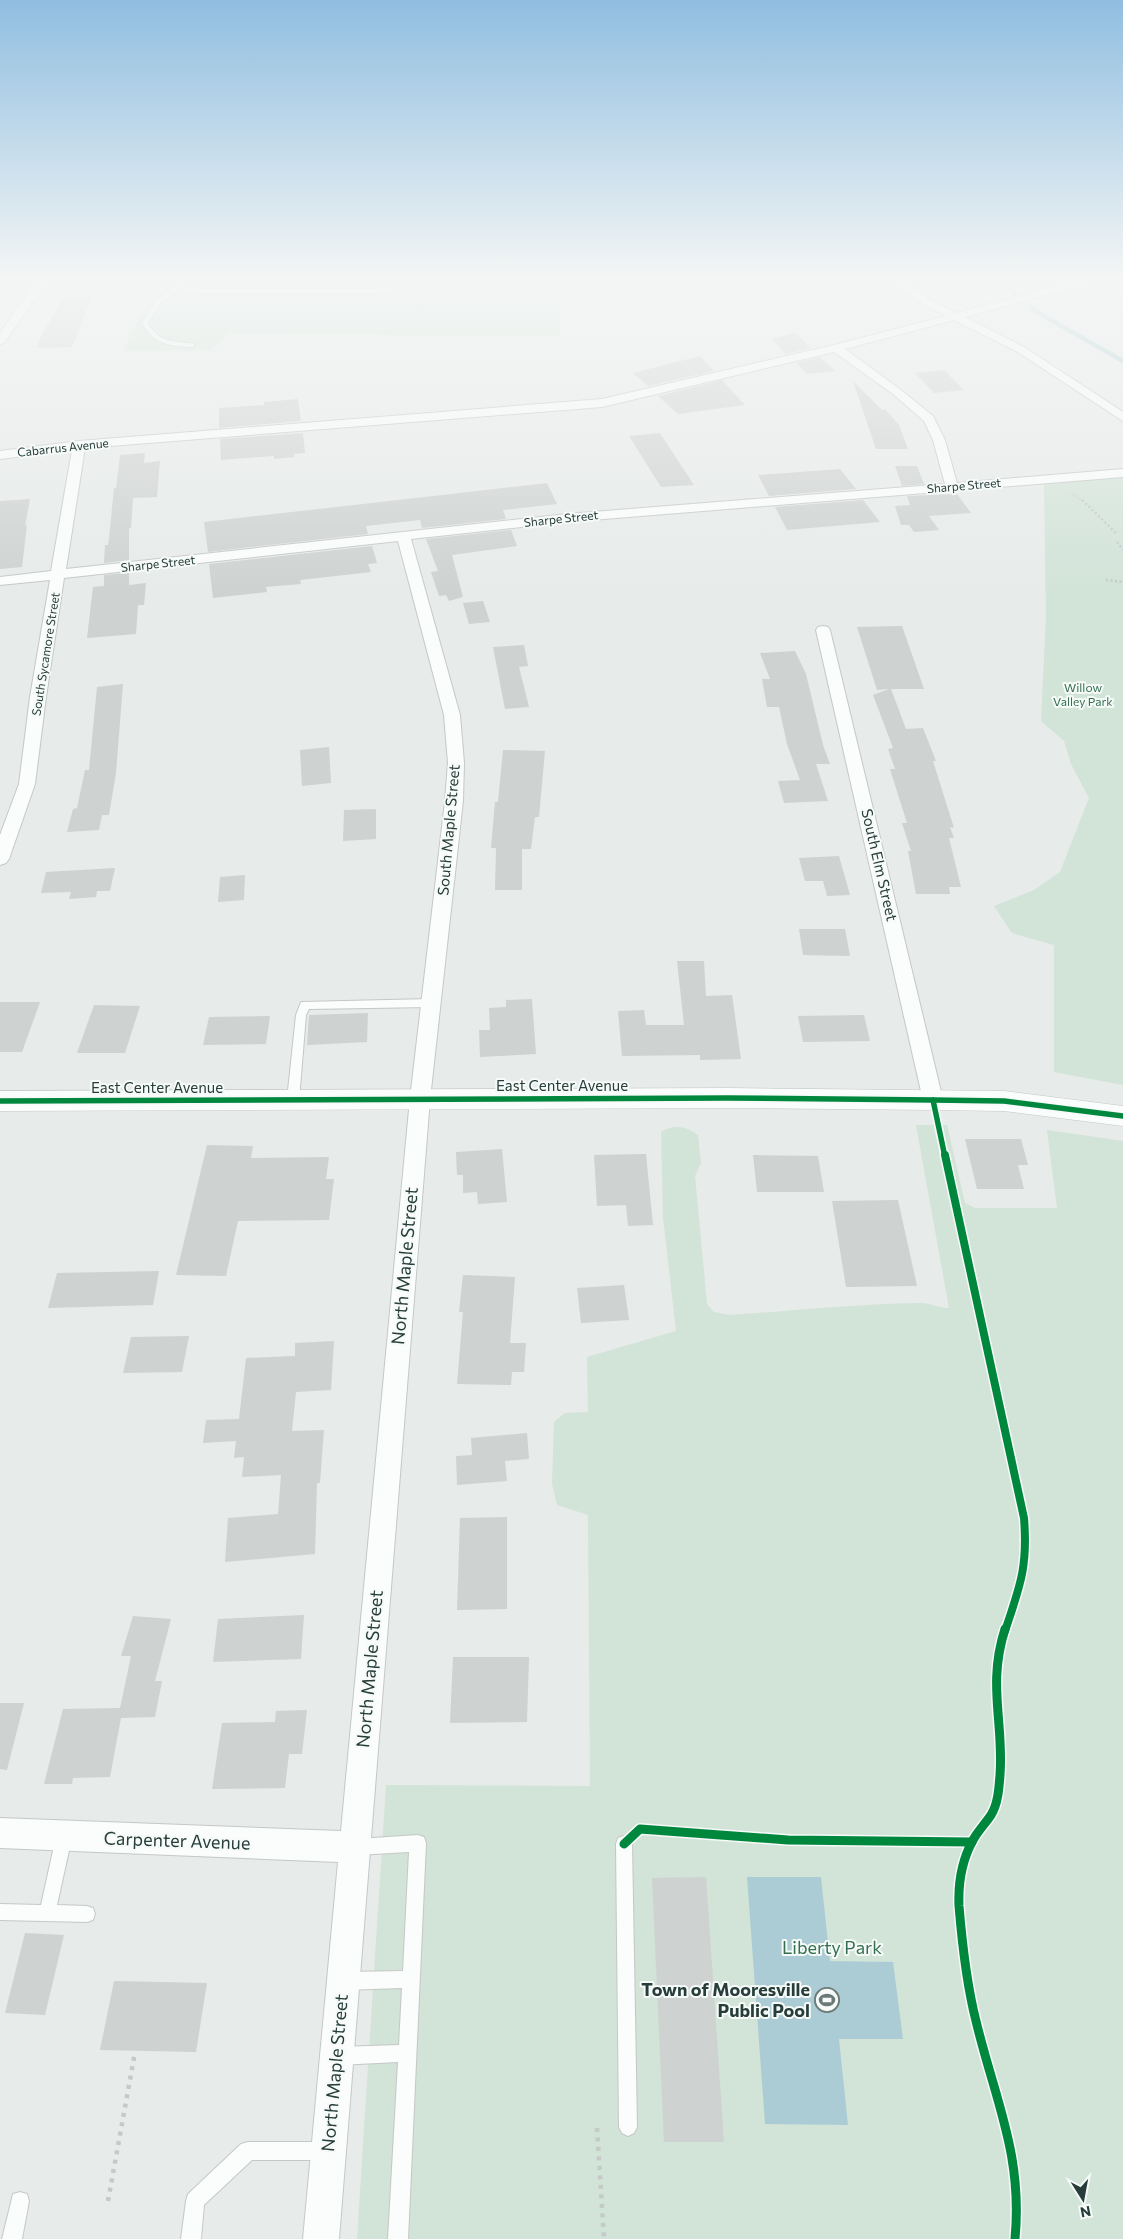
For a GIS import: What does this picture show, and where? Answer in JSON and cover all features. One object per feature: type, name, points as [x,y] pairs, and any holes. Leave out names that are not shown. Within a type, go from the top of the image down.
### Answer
[{"type":"street","name":"Cabarrus Avenue","points":[[0,455],[79,445],[602,403],[689,382]]},
{"type":"street","points":[[884,382],[929,419],[939,440],[952,487]]},
{"type":"street","points":[[1071,382],[1123,417]]},
{"type":"street","name":"South Sycamore Street","points":[[2,850],[27,784],[38,697],[79,445]]},
{"type":"street","name":"Sharpe Street","points":[[0,580],[586,516],[1123,473]]},
{"type":"street","name":"South Maple Street","points":[[404,537],[452,715],[456,763],[454,801],[420,1099]]},
{"type":"street","name":"South Elm Street","points":[[823,630],[933,1100]]},
{"type":"street","name":"East Center Avenue","points":[[0,1101],[420,1099],[933,1100],[1004,1101],[1123,1116]]},
{"type":"street","name":"North Maple Street","points":[[321,2239],[420,1099]]},
{"type":"street","name":"Carpenter Avenue","points":[[0,1834],[355,1847]]},
{"type":"lane","points":[[293,1100],[301,1015],[305,1005],[431,1003]]},
{"type":"lane","points":[[47,1913],[64,1836]]},
{"type":"lane","points":[[355,1847],[418,1843],[398,2239]]},
{"type":"lane","points":[[624,1844],[628,2127]]},
{"type":"lane","points":[[0,1912],[87,1914]]},
{"type":"lane","points":[[343,1981],[412,1979]]},
{"type":"lane","points":[[337,2056],[408,2053]]},
{"type":"lane","points":[[191,2239],[196,2201],[248,2151],[329,2151]]},
{"type":"lane","points":[[12,2239],[20,2201]]},
{"type":"path","points":[[1067,492],[1083,501],[1117,534]]},
{"type":"path","points":[[1117,542],[1123,550]]},
{"type":"path","points":[[1106,580],[1123,582]]},
{"type":"path","points":[[108,2201],[135,2052]]},
{"type":"path","points":[[597,2128],[604,2239]]},
{"type":"green space","name":"Willow Valley Park","points":[[1123,477],[1123,1085],[1054,1072],[1054,945],[1012,933],[994,906],[1034,890],[1060,872],[1089,798],[1071,764],[1064,741],[1041,721],[1046,618],[1044,484]]},
{"type":"green space","name":"Liberty Park","points":[[916,1125],[947,1125],[965,1203],[975,1208],[1057,1208],[1047,1130],[1123,1141],[1123,2239],[357,2239],[386,1785],[590,1786],[588,1515],[557,1505],[552,1484],[554,1422],[565,1413],[588,1412],[587,1357],[676,1331],[663,1217],[661,1132],[666,1129],[679,1127],[698,1135],[701,1163],[695,1176],[707,1304],[714,1312],[729,1315],[847,1306],[923,1303],[949,1308]]},
{"type":"water","name":"Town of Mooresville Public Pool","points":[[747,1877],[821,1877],[830,1961],[893,1962],[903,2039],[839,2039],[848,2125],[765,2124]]},
{"type":"building","points":[[644,382],[663,382],[648,386]]},
{"type":"building","points":[[712,382],[724,382],[745,405],[678,414],[658,396]]},
{"type":"building","points":[[854,382],[882,410],[885,409],[899,425],[908,449],[876,449]]},
{"type":"building","points":[[924,382],[956,382],[964,390],[934,393]]},
{"type":"building","points":[[298,399],[301,421],[219,428],[219,408],[264,405],[264,402]]},
{"type":"building","points":[[303,433],[305,453],[294,454],[294,457],[274,459],[274,456],[221,460],[220,439]]},
{"type":"building","points":[[660,433],[694,485],[661,487],[629,436]]},
{"type":"building","points":[[145,453],[144,463],[160,461],[157,497],[133,498],[131,528],[129,528],[129,560],[104,563],[105,545],[108,545],[114,488],[116,488],[120,455]]},
{"type":"building","points":[[895,466],[917,466],[924,484],[902,486]]},
{"type":"building","points":[[840,469],[856,489],[769,496],[758,475]]},
{"type":"building","points":[[547,483],[557,504],[503,510],[506,519],[422,528],[420,520],[366,526],[368,534],[208,552],[204,522]]},
{"type":"building","points":[[957,494],[971,513],[929,516],[939,530],[914,532],[909,525],[901,525],[895,506],[910,505],[907,496]]},
{"type":"building","points":[[30,499],[25,526],[27,525],[22,567],[0,569],[0,501]]},
{"type":"building","points":[[863,500],[880,522],[787,530],[775,507]]},
{"type":"building","points":[[511,530],[517,546],[452,555],[463,597],[449,601],[446,595],[439,596],[431,572],[438,571],[426,539]]},
{"type":"building","points":[[372,546],[377,563],[368,564],[371,572],[300,580],[301,584],[266,587],[267,592],[213,598],[209,564]]},
{"type":"building","points":[[129,573],[129,585],[146,583],[144,605],[138,605],[136,634],[87,638],[93,587],[104,586],[104,575]]},
{"type":"building","points":[[483,601],[490,622],[469,624],[463,603]]},
{"type":"building","points":[[902,626],[924,689],[891,689],[906,729],[923,728],[936,761],[933,761],[954,828],[950,827],[954,838],[949,838],[961,887],[949,887],[950,894],[916,894],[908,851],[911,851],[902,823],[907,823],[890,769],[895,769],[888,749],[893,748],[873,695],[889,689],[877,690],[857,627]]},
{"type":"building","points":[[524,645],[528,666],[519,667],[529,707],[505,709],[493,647]]},
{"type":"building","points":[[795,651],[806,674],[823,745],[830,764],[816,764],[828,801],[784,803],[778,781],[800,780],[787,744],[779,707],[767,707],[762,679],[770,679],[760,653]]},
{"type":"building","points":[[123,684],[116,773],[109,815],[102,815],[99,830],[67,832],[73,809],[77,808],[85,770],[89,770],[97,687]]},
{"type":"building","points":[[329,747],[331,783],[302,786],[300,750]]},
{"type":"building","points":[[503,750],[545,751],[539,817],[535,817],[531,849],[522,849],[522,890],[495,890],[496,848],[491,848],[495,802],[498,802]]},
{"type":"building","points":[[376,809],[376,839],[343,841],[344,810]]},
{"type":"building","points":[[839,856],[850,895],[827,896],[823,881],[805,881],[799,858]]},
{"type":"building","points":[[115,868],[110,891],[97,891],[96,897],[69,899],[71,892],[41,893],[46,872]]},
{"type":"building","points":[[245,875],[244,900],[218,902],[220,877]]},
{"type":"building","points":[[799,929],[845,929],[850,956],[803,955]]},
{"type":"building","points":[[677,961],[704,961],[706,996],[732,995],[741,1059],[700,1060],[700,1055],[622,1056],[618,1011],[644,1010],[646,1025],[684,1025]]},
{"type":"building","points":[[532,999],[536,1054],[480,1057],[479,1030],[490,1030],[489,1008],[506,1007],[506,1000]]},
{"type":"building","points":[[0,1002],[40,1002],[22,1052],[0,1052]]},
{"type":"building","points":[[94,1005],[140,1006],[125,1053],[77,1053]]},
{"type":"building","points":[[368,1013],[367,1042],[307,1045],[309,1015]]},
{"type":"building","points":[[864,1015],[870,1041],[803,1042],[798,1016]]},
{"type":"building","points":[[270,1016],[266,1044],[203,1045],[209,1017]]},
{"type":"building","points":[[965,1139],[1021,1139],[1028,1165],[1018,1165],[1024,1189],[977,1189]]},
{"type":"building","points":[[207,1145],[253,1146],[251,1158],[329,1157],[326,1179],[334,1179],[329,1220],[238,1221],[226,1276],[176,1275]]},
{"type":"building","points":[[502,1149],[507,1202],[478,1204],[477,1192],[463,1193],[463,1175],[457,1175],[456,1152]]},
{"type":"building","points":[[646,1154],[653,1225],[628,1226],[626,1205],[597,1206],[594,1155]]},
{"type":"building","points":[[753,1155],[818,1156],[824,1192],[757,1192]]},
{"type":"building","points":[[898,1200],[917,1286],[846,1287],[832,1201]]},
{"type":"building","points":[[159,1271],[153,1305],[48,1308],[57,1273]]},
{"type":"building","points":[[463,1275],[515,1277],[510,1343],[526,1343],[524,1372],[512,1372],[511,1385],[457,1384],[463,1312],[459,1312]]},
{"type":"building","points":[[624,1285],[629,1320],[581,1323],[577,1288]]},
{"type":"building","points":[[189,1336],[182,1372],[123,1373],[131,1337]]},
{"type":"building","points":[[334,1341],[331,1390],[296,1392],[292,1431],[324,1430],[320,1483],[317,1483],[315,1554],[225,1562],[228,1518],[278,1514],[281,1475],[242,1477],[244,1457],[234,1458],[236,1441],[203,1443],[206,1420],[239,1419],[246,1358],[295,1356],[295,1343]]},
{"type":"building","points":[[527,1433],[529,1459],[505,1461],[507,1481],[457,1485],[456,1456],[472,1455],[471,1438]]},
{"type":"building","points":[[507,1517],[507,1609],[457,1610],[460,1518]]},
{"type":"building","points":[[304,1615],[301,1659],[213,1662],[218,1619]]},
{"type":"building","points":[[133,1616],[171,1619],[155,1681],[162,1681],[155,1717],[121,1718],[110,1777],[73,1778],[72,1784],[44,1784],[63,1709],[120,1708],[131,1656],[121,1656]]},
{"type":"building","points":[[453,1657],[529,1657],[527,1722],[450,1723]]},
{"type":"building","points":[[0,1703],[24,1703],[7,1770],[0,1769]]},
{"type":"building","points":[[307,1710],[302,1754],[289,1754],[285,1788],[212,1789],[222,1723],[275,1722],[276,1711]]},
{"type":"building","points":[[706,1877],[724,2142],[664,2142],[652,1878]]},
{"type":"building","points":[[25,1933],[64,1935],[45,2015],[5,2013]]},
{"type":"building","points":[[114,1981],[207,1983],[196,2052],[100,2050]]},
{"type":"cycle path","points":[[0,1101],[727,1098],[933,1100],[1004,1101],[1123,1116]]},
{"type":"cycle path","points":[[933,1100],[1025,1527],[1026,1552],[1023,1577],[1003,1636],[996,1668],[995,1685],[1000,1755],[999,1790],[994,1810],[976,1834],[965,1858],[961,1874],[959,1899],[973,2009],[1014,2159],[1018,2212],[1015,2239]]},
{"type":"cycle path","points":[[624,1844],[640,1829],[788,1840],[972,1842]]},
{"type":"place","name":"Town of Mooresville Public Pool","points":[[827,2000]]}]
